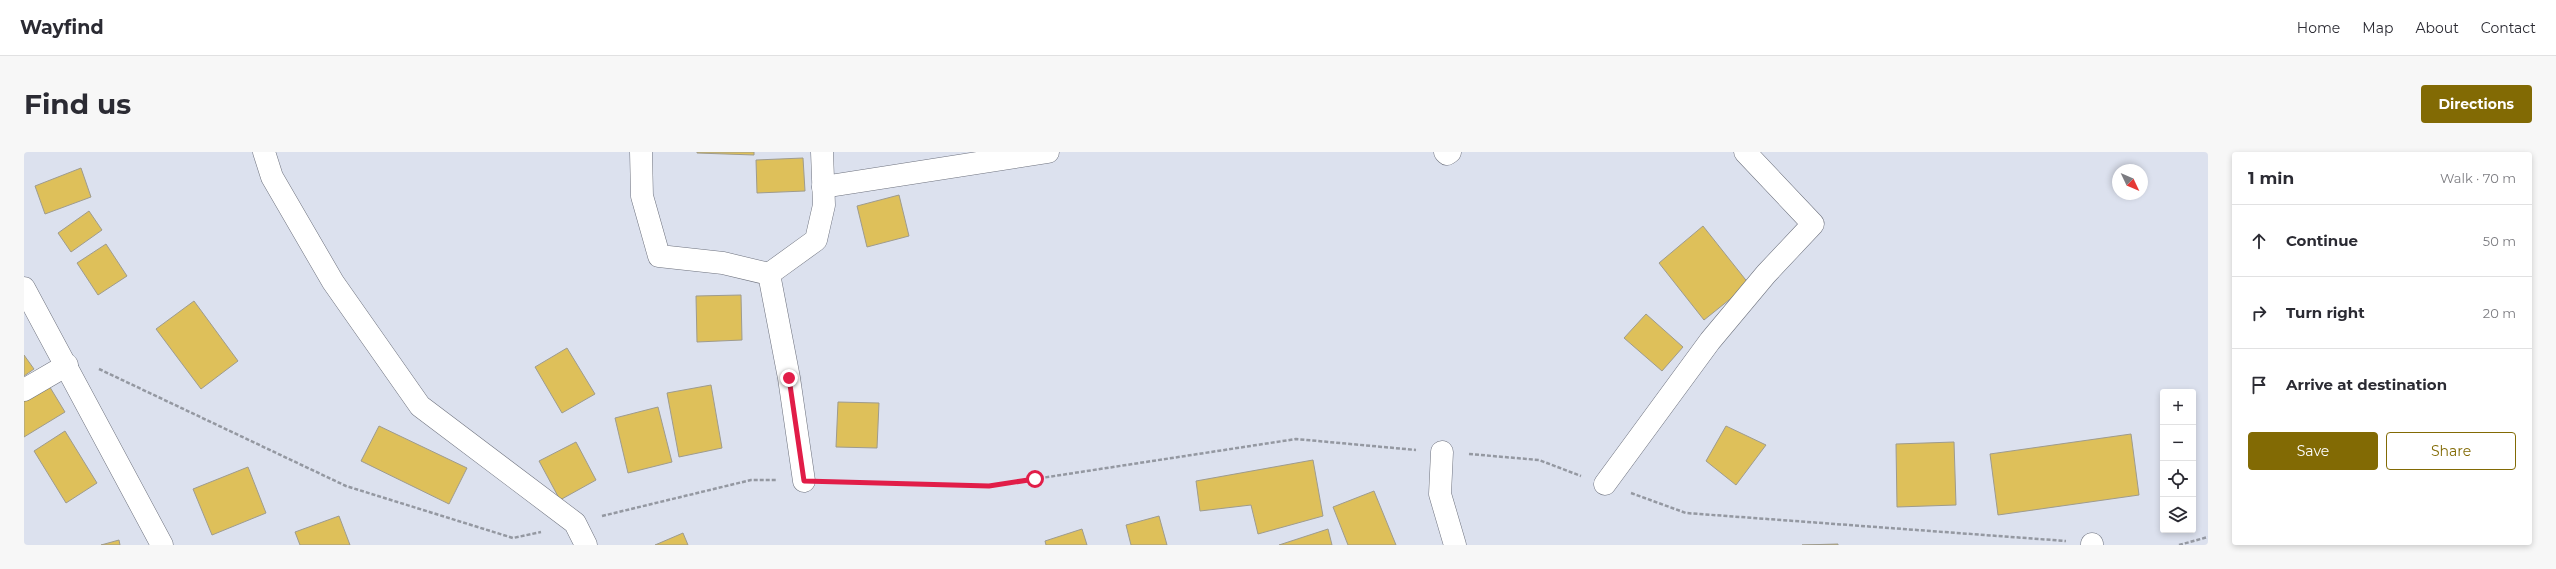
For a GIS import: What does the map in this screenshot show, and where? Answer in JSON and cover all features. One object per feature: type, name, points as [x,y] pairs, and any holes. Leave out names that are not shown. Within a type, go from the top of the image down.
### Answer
[{"type":"street","points":[[264,152],[272,177],[333,282],[420,406],[575,523],[586,545]]},
{"type":"street","points":[[641,152],[642,196],[659,256],[723,263],[769,274],[816,240],[824,205],[822,152]]},
{"type":"street","points":[[823,187],[1048,152]]},
{"type":"street","points":[[1445,152],[1447,154],[1450,152]]},
{"type":"street","points":[[1605,484],[1710,341],[1766,274],[1813,224],[1745,152]]},
{"type":"street","points":[[769,274],[789,378],[804,481]]},
{"type":"street","points":[[24,288],[63,358],[162,545]]},
{"type":"street","points":[[24,390],[63,358]]},
{"type":"street","points":[[1442,452],[1440,494],[1455,545]]},
{"type":"path","points":[[63,358],[346,486],[513,538],[751,480],[989,486],[1296,439],[1539,460],[1686,513],[2092,544]]},
{"type":"path","points":[[2179,545],[2208,537]]},
{"type":"building","points":[[754,152],[754,155],[697,153]]},
{"type":"building","points":[[803,158],[805,191],[757,193],[756,160]]},
{"type":"building","points":[[81,168],[91,197],[45,214],[35,186]]},
{"type":"building","points":[[899,195],[909,236],[867,247],[857,206]]},
{"type":"building","points":[[89,211],[102,230],[71,252],[58,233]]},
{"type":"building","points":[[1703,226],[1749,284],[1704,320],[1659,263]]},
{"type":"building","points":[[106,244],[127,276],[98,295],[77,263]]},
{"type":"building","points":[[741,295],[742,340],[697,342],[696,296]]},
{"type":"building","points":[[194,301],[238,361],[201,389],[156,329]]},
{"type":"building","points":[[1646,314],[1683,347],[1662,371],[1624,338]]},
{"type":"building","points":[[567,348],[595,394],[562,413],[535,367]]},
{"type":"building","points":[[24,355],[34,369],[24,376]]},
{"type":"building","points":[[48,384],[65,412],[24,437],[24,398]]},
{"type":"building","points":[[711,385],[722,448],[679,457],[667,393]]},
{"type":"building","points":[[838,402],[879,403],[877,448],[836,447]]},
{"type":"building","points":[[658,407],[672,462],[628,473],[615,418]]},
{"type":"building","points":[[379,426],[467,468],[449,504],[361,461]]},
{"type":"building","points":[[1726,426],[1766,445],[1736,485],[1706,461]]},
{"type":"building","points":[[65,431],[97,483],[66,503],[34,451]]},
{"type":"building","points":[[2131,434],[2139,495],[1998,515],[1990,454]]},
{"type":"building","points":[[576,442],[596,480],[560,500],[539,461]]},
{"type":"building","points":[[1954,442],[1956,505],[1897,507],[1896,444]]},
{"type":"building","points":[[1313,460],[1323,516],[1258,534],[1251,505],[1200,511],[1196,481]]},
{"type":"building","points":[[248,467],[266,513],[212,535],[193,489]]},
{"type":"building","points":[[1374,491],[1396,545],[1348,545],[1333,507]]},
{"type":"building","points":[[339,516],[350,545],[300,545],[295,532]]},
{"type":"building","points":[[1159,516],[1167,545],[1131,545],[1126,525]]},
{"type":"building","points":[[1082,529],[1087,545],[1046,545],[1045,541]]},
{"type":"building","points":[[1328,529],[1332,545],[1279,545]]},
{"type":"building","points":[[683,533],[688,545],[655,545]]},
{"type":"building","points":[[119,540],[120,545],[101,545]]},
{"type":"building","points":[[1838,544],[1838,545],[1802,545]]},
{"type":"route","points":[[789,378],[804,481],[989,486],[1035,479]]}]
